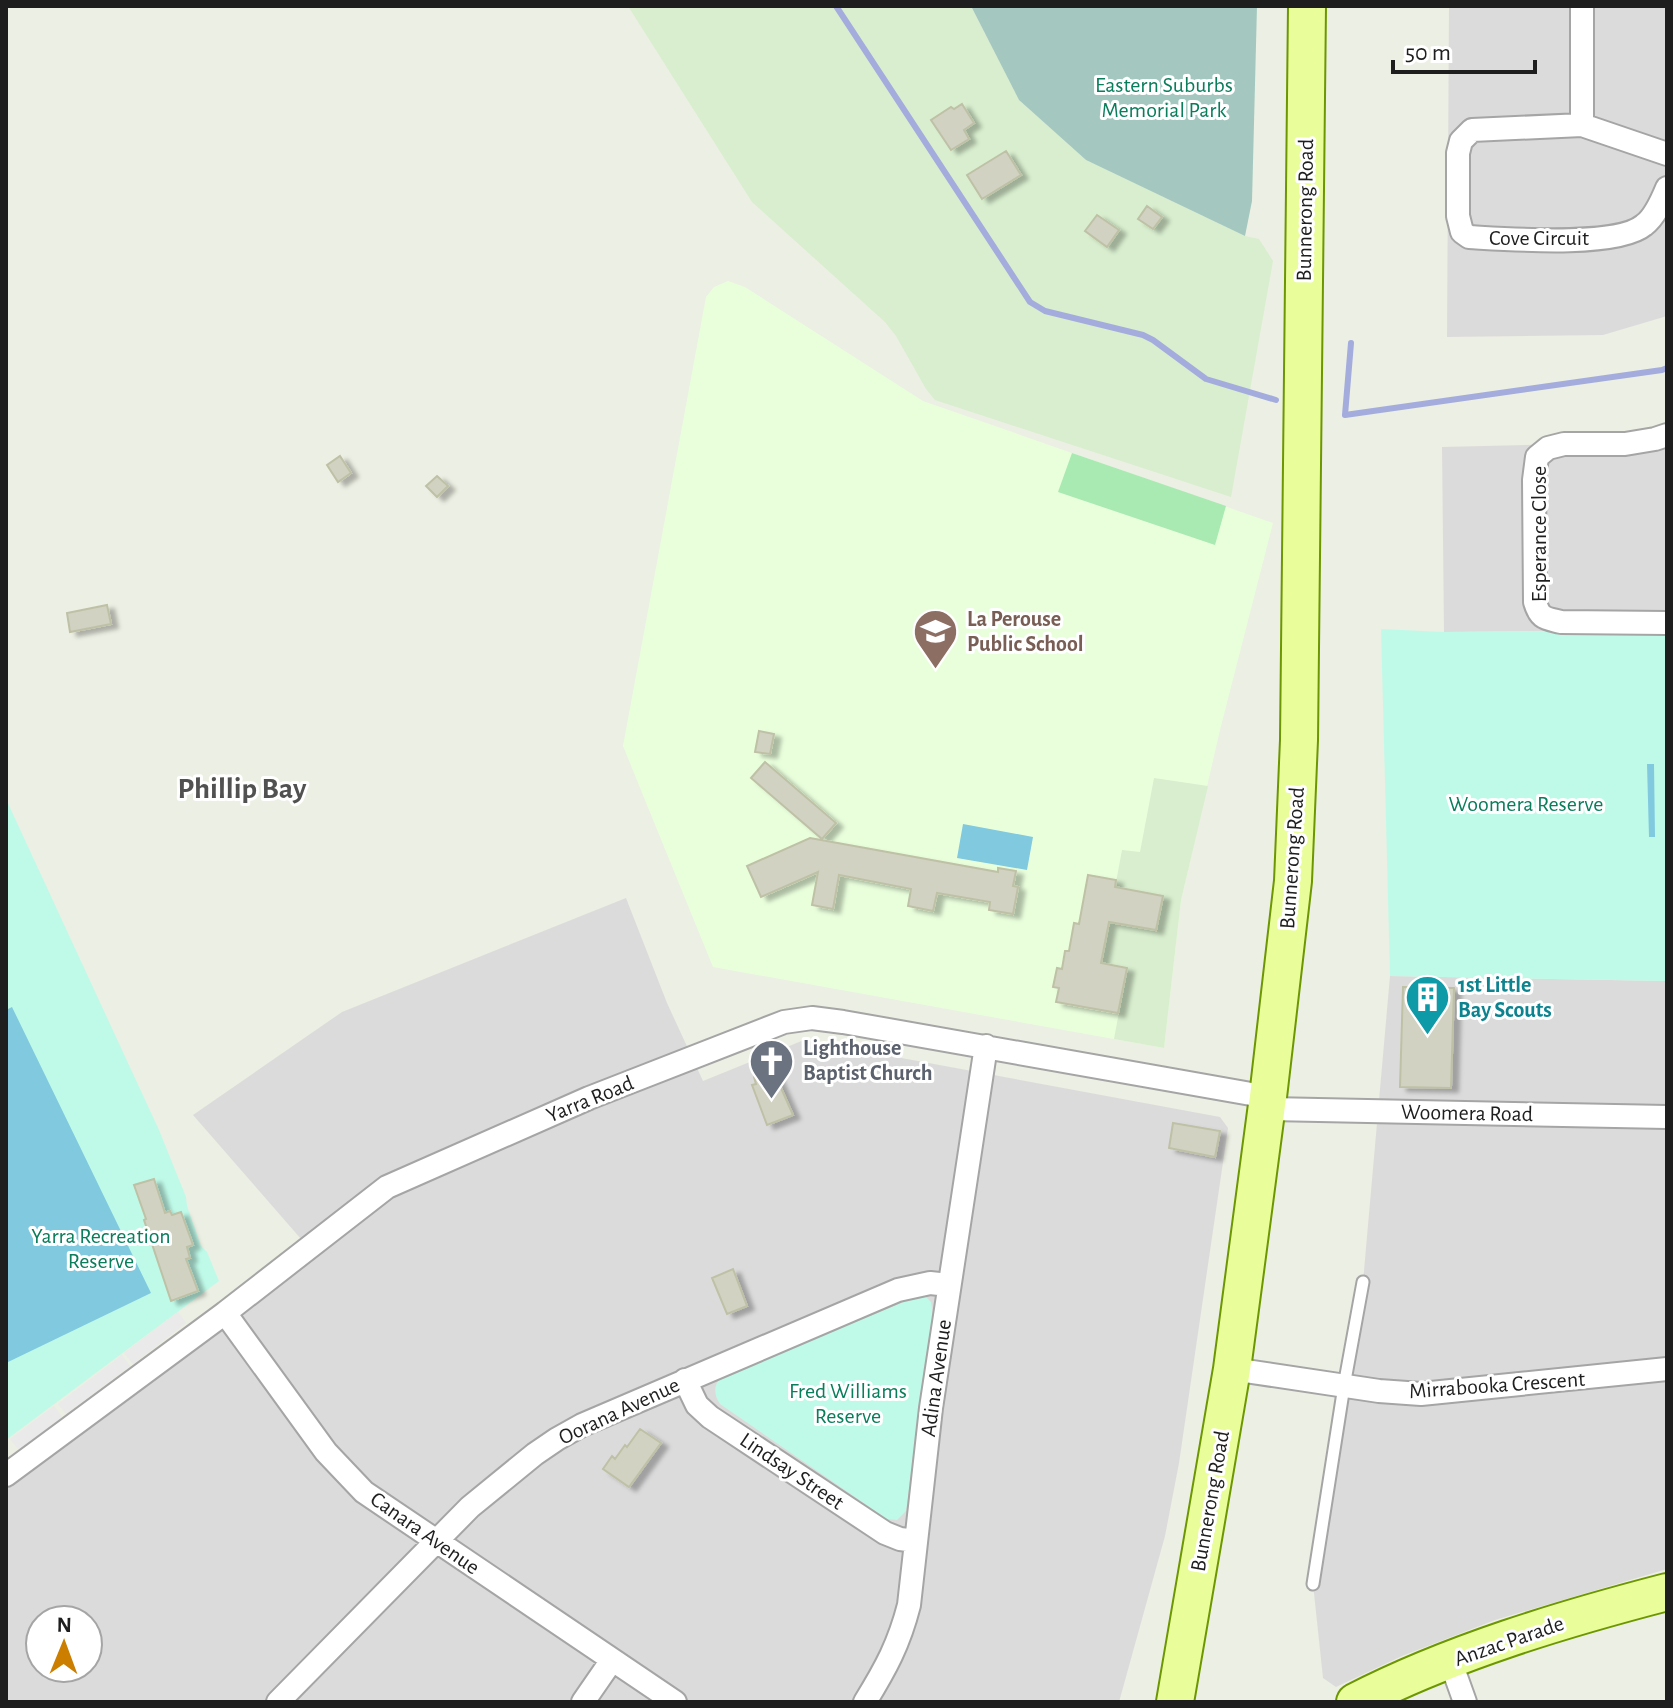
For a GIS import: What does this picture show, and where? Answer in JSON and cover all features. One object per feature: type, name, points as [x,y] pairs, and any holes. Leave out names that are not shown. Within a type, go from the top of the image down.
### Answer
[{"type":"main road","name":"Bunnerong Road","points":[[1175,1702],[1232,1369],[1268,1103],[1293,881],[1299,740],[1307,6]]},
{"type":"main road","name":"Anzac Parade","points":[[1355,1702],[1450,1660],[1667,1592]]},
{"type":"street","points":[[1582,6],[1582,125],[1667,154]]},
{"type":"street","name":"Cove Circuit","points":[[1582,125],[1472,130],[1461,141],[1458,153],[1458,216],[1462,232],[1469,237],[1538,241],[1625,235],[1644,225],[1667,188]]},
{"type":"street","name":"Esperance Close","points":[[1667,435],[1625,444],[1564,444],[1548,448],[1537,457],[1534,480],[1535,602],[1538,614],[1545,619],[1561,622],[1667,623]]},
{"type":"street","name":"Yarra Road","points":[[6,1475],[225,1313],[387,1187],[589,1098],[784,1022],[812,1018],[986,1046],[1268,1103]]},
{"type":"street","name":"Adina Avenue","points":[[865,1702],[889,1663],[902,1634],[909,1605],[931,1408],[986,1046]]},
{"type":"street","name":"Woomera Road","points":[[1268,1103],[1667,1117]]},
{"type":"street","name":"Oorana Avenue","points":[[278,1702],[470,1507],[557,1439],[582,1425],[898,1290],[930,1283],[949,1285]]},
{"type":"street","name":"Canara Avenue","points":[[225,1313],[326,1452],[364,1492],[675,1702]]},
{"type":"street","name":"Mirrabooka Crescent","points":[[1232,1369],[1421,1394],[1667,1369]]},
{"type":"street","name":"Lindsay Street","points":[[685,1380],[697,1405],[710,1417],[885,1533],[916,1541]]},
{"type":"street","points":[[583,1702],[612,1660]]},
{"type":"street","points":[[1450,1660],[1465,1702]]},
{"type":"lane","points":[[1313,1584],[1363,1282]]},
{"type":"shaded area","points":[[628,6],[971,6],[1019,100],[1086,160],[1245,236],[1259,239],[1273,261],[1231,497],[935,400],[885,322],[752,202]]},
{"type":"shaded area","points":[[1449,6],[1667,6],[1667,316],[1603,335],[1447,337]]},
{"type":"shaded area","name":"La Perouse Public School","points":[[728,281],[745,287],[923,401],[1273,523],[1220,730],[1181,900],[1164,1048],[713,967],[623,746],[706,297],[714,287]]},
{"type":"shaded area","points":[[1667,435],[1667,630],[1444,632],[1442,447],[1564,444]]},
{"type":"shaded area","points":[[1154,778],[1208,786],[1181,900],[1164,1048],[1114,1039],[1127,969],[1101,963],[1122,850],[1140,852]]},
{"type":"shaded area","points":[[626,898],[667,1003],[703,1081],[804,1040],[1220,1117],[1228,1128],[1179,1463],[1165,1536],[1119,1702],[6,1702],[6,1475],[308,1247],[193,1115],[342,1012]]},
{"type":"shaded area","points":[[1390,976],[1667,981],[1667,1569],[1495,1620],[1402,1656],[1336,1687],[1323,1678],[1313,1584],[1363,1282]]},
{"type":"shaded area","points":[[178,1312],[186,1323],[133,1364],[124,1353]]},
{"type":"shaded area","points":[[122,1355],[130,1366],[66,1414],[58,1404]]},
{"type":"shaded area","points":[[54,1406],[62,1417],[19,1450],[10,1439]]},
{"type":"green space","name":"Eastern Suburbs Memorial Park","points":[[971,6],[1257,6],[1252,201],[1245,236],[1086,160],[1019,100]]},
{"type":"green space","points":[[1072,453],[1226,506],[1215,545],[1058,492]]},
{"type":"green space","name":"Woomera Reserve","points":[[1381,629],[1444,632],[1667,630],[1667,981],[1390,976]]},
{"type":"green space","points":[[1647,764],[1654,764],[1655,837],[1649,837]]},
{"type":"green space","name":"Yarra Recreation Reserve","points":[[6,799],[159,1130],[186,1197],[201,1246],[207,1252],[219,1281],[6,1440]]},
{"type":"green space","points":[[963,824],[1033,837],[1027,870],[957,858]]},
{"type":"green space","points":[[12,1007],[151,1293],[6,1363],[6,1010]]},
{"type":"green space","name":"Fred Williams Reserve","points":[[918,1296],[926,1297],[931,1302],[933,1317],[906,1511],[897,1520],[887,1519],[718,1401],[716,1387],[721,1378]]},
{"type":"building","points":[[962,104],[974,123],[964,130],[969,139],[951,150],[931,120]]},
{"type":"building","points":[[1006,151],[1021,175],[982,199],[967,175]]},
{"type":"building","points":[[1147,206],[1162,217],[1153,229],[1138,219]]},
{"type":"building","points":[[1097,215],[1119,230],[1107,247],[1085,231]]},
{"type":"building","points":[[340,456],[351,473],[338,482],[327,465]]},
{"type":"building","points":[[437,476],[448,486],[437,497],[426,486]]},
{"type":"building","points":[[107,605],[111,624],[70,632],[67,613]]},
{"type":"building","points":[[759,731],[774,734],[770,754],[755,752]]},
{"type":"building","points":[[765,762],[836,823],[822,839],[751,778]]},
{"type":"building","points":[[810,838],[998,872],[998,868],[1016,871],[1013,886],[1018,887],[1013,914],[989,910],[990,902],[937,893],[933,911],[908,906],[911,889],[839,875],[833,909],[812,905],[818,872],[761,897],[747,866]]},
{"type":"building","points":[[1088,875],[1116,880],[1115,887],[1163,896],[1156,930],[1109,922],[1101,963],[1127,968],[1118,1013],[1056,1002],[1059,988],[1053,987],[1057,968],[1062,969],[1065,951],[1069,951],[1074,923],[1079,924]]},
{"type":"building","name":"1st Little Bay Scouts","points":[[1403,987],[1454,988],[1451,1088],[1400,1087]]},
{"type":"building","name":"Lighthouse Baptist Church","points":[[773,1070],[793,1115],[767,1125],[752,1085],[756,1084],[754,1077]]},
{"type":"building","points":[[1173,1123],[1220,1131],[1215,1157],[1169,1148]]},
{"type":"building","points":[[154,1179],[165,1213],[170,1211],[172,1215],[181,1212],[193,1245],[187,1247],[190,1258],[186,1259],[198,1291],[171,1301],[134,1185]]},
{"type":"building","points":[[733,1269],[747,1306],[727,1314],[712,1278]]},
{"type":"building","points":[[640,1429],[661,1443],[629,1487],[603,1469],[612,1456],[615,1459],[625,1445],[627,1447]]},
{"type":"waterway","points":[[836,6],[1030,302],[1045,311],[1143,335],[1206,379],[1276,400]]},
{"type":"waterway","points":[[1351,343],[1345,415],[1667,368]]},
{"type":"place","name":"La Perouse Public School","points":[[936,671]]},
{"type":"place","name":"1st Little Bay Scouts","points":[[1427,1037]]},
{"type":"place","name":"Lighthouse Baptist Church","points":[[772,1100]]},
{"type":"district","name":"Phillip Bay","points":[[242,789]]}]
